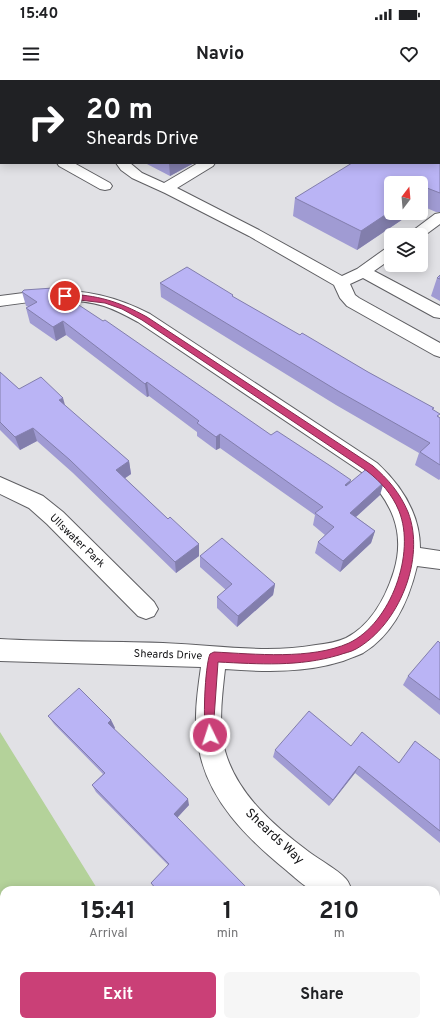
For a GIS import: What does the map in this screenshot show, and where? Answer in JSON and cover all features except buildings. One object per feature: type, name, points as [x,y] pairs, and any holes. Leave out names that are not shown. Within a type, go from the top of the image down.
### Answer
[{"type":"street","points":[[66,164],[104,186]]},
{"type":"street","points":[[124,164],[125,167],[148,181],[170,190],[254,233],[341,282],[348,298],[353,302],[440,352]]},
{"type":"street","points":[[170,190],[170,185],[176,180],[206,164]]},
{"type":"street","points":[[425,228],[440,217]]},
{"type":"street","points":[[341,282],[363,272],[384,257]]},
{"type":"street","points":[[363,272],[440,312]]},
{"type":"street","name":"Sheards Drive","points":[[0,301],[20,297],[80,297],[106,301],[125,307],[144,318],[370,468],[384,480],[394,493],[404,512],[408,533],[409,556],[400,590],[389,612],[372,632],[352,646],[320,656],[276,660],[0,650]]},
{"type":"street","name":"Ullswater Park","points":[[0,486],[36,502],[55,518],[146,609]]},
{"type":"street","points":[[409,556],[440,560]]},
{"type":"street","name":"Sheards Way","points":[[214,657],[209,719],[212,751],[225,783],[248,816],[293,858],[332,886]]},
{"type":"green space","points":[[0,732],[96,886],[0,886]]},
{"type":"route","points":[[65,296],[106,301],[125,307],[144,318],[370,468],[384,480],[394,493],[404,512],[408,533],[409,556],[400,590],[389,612],[372,632],[352,646],[320,656],[276,660],[214,657],[209,719],[210,735]]}]
